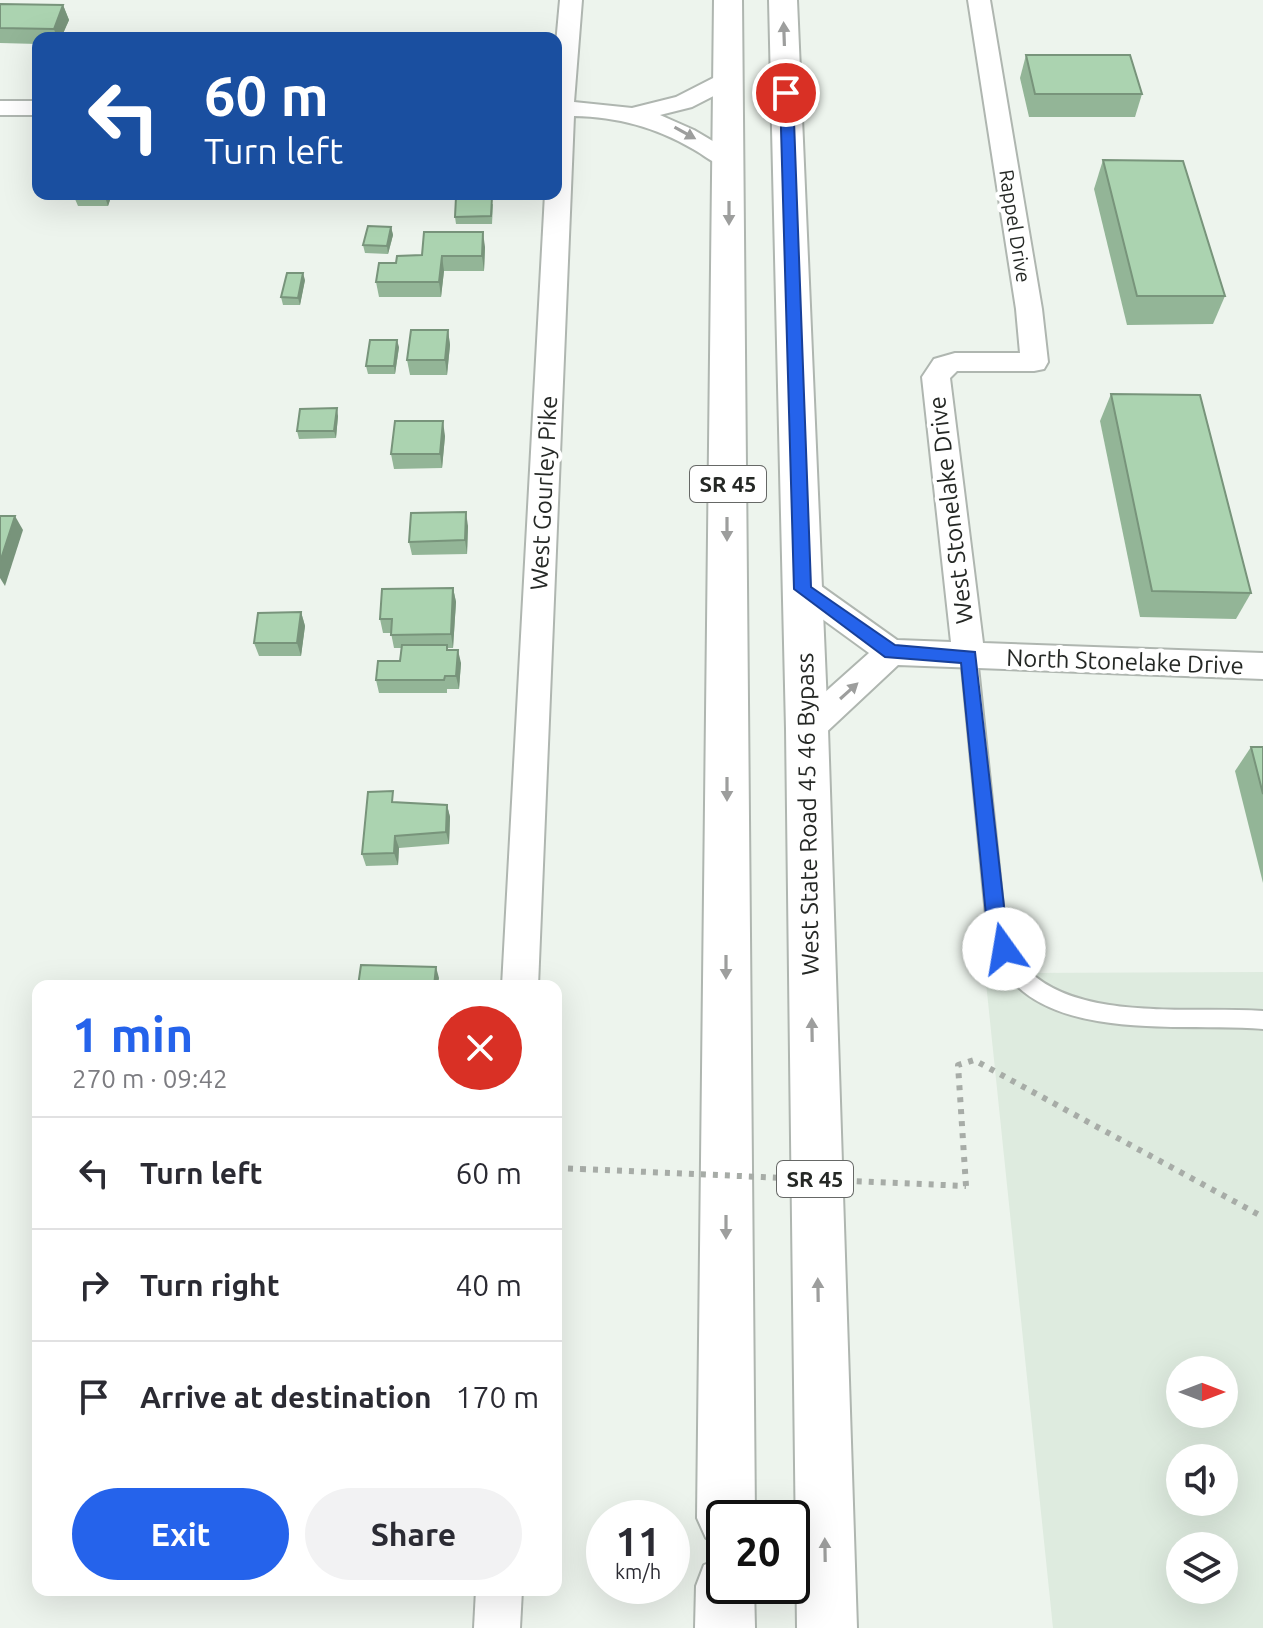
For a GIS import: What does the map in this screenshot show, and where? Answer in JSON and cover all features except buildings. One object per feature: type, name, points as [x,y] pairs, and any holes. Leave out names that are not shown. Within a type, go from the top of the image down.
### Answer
[{"type":"highway","name":"SR 45","points":[[726,1500],[728,0]]},
{"type":"highway","name":"West State Road 45 46 Bypass","points":[[783,0],[807,729],[827,1628]]},
{"type":"highway","points":[[728,289],[767,312],[795,350]]},
{"type":"highway","points":[[725,1604],[725,1628]]},
{"type":"street","name":"West Gourley Pike","points":[[562,82],[571,0]]},
{"type":"street","name":"Rappel Drive","points":[[944,366],[970,360],[1034,362],[1029,309],[979,0]]},
{"type":"street","points":[[636,114],[684,102],[729,79]]},
{"type":"street","points":[[0,108],[32,108]]},
{"type":"street","points":[[562,109],[636,114],[677,128],[729,161]]},
{"type":"street","name":"West Gourley Pike","points":[[520,980],[555,200]]},
{"type":"street","name":"West Stonelake Drive","points":[[944,366],[936,377],[936,389],[969,657]]},
{"type":"street","points":[[803,589],[891,652],[807,729]]},
{"type":"street","name":"North Stonelake Drive","points":[[891,652],[1263,666]]},
{"type":"street","points":[[497,1628],[499,1596]]},
{"type":"lane","points":[[969,657],[995,915],[1004,949],[1021,976],[1044,996],[1083,1011],[1263,1020]]},
{"type":"path","points":[[562,1168],[966,1186],[958,1065],[974,1060],[1263,1217]]},
{"type":"shaded area","points":[[1263,972],[1263,1628],[1053,1628],[985,973]]},
{"type":"route","points":[[786,93],[803,589],[891,652],[969,657],[995,915],[1004,949]]}]
